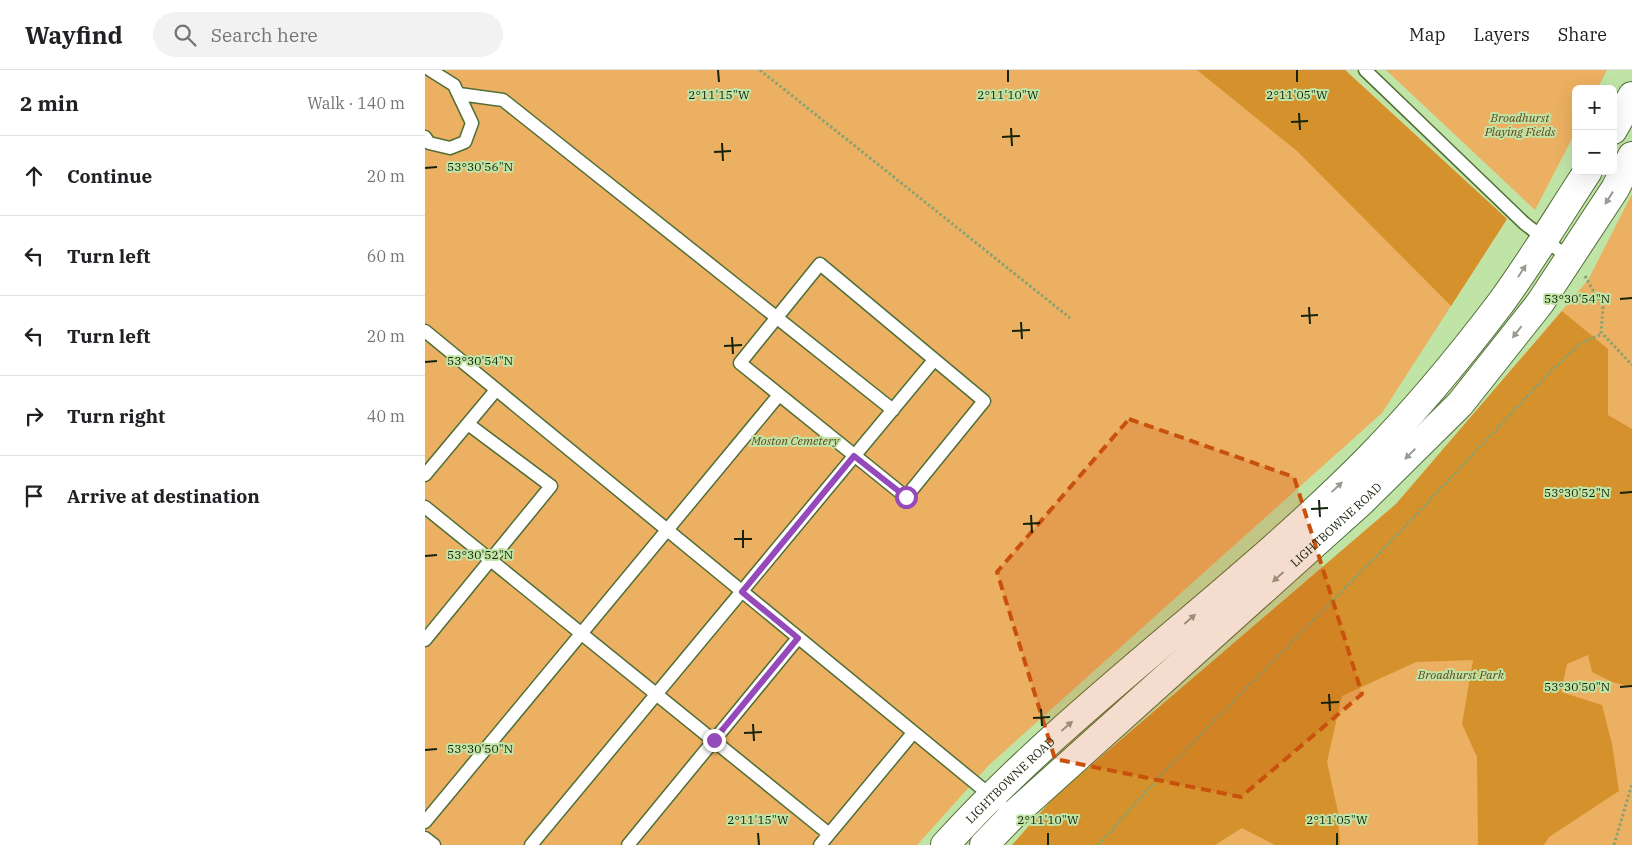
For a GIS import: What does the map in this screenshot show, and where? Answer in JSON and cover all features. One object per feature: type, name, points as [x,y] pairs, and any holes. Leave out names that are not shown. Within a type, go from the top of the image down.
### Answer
[{"type":"main road","points":[[1617,123],[1632,96]]},
{"type":"main road","name":"LIGHTBOWNE ROAD","points":[[984,845],[1012,816],[1362,502],[1460,404],[1540,303],[1615,188],[1632,156]]},
{"type":"main road","name":"LIGHTBOWNE ROAD","points":[[945,845],[990,795],[1283,538],[1369,458],[1449,368],[1501,303],[1585,175]]},
{"type":"lane","points":[[425,137],[429,144],[450,148],[465,142],[472,123],[454,85],[430,70]]},
{"type":"lane","points":[[1365,70],[1543,239],[1570,259]]},
{"type":"lane","points":[[459,94],[503,100],[893,410]]},
{"type":"lane","points":[[820,264],[935,360],[984,401],[906,497],[779,396],[741,363],[820,264]]},
{"type":"lane","points":[[425,332],[990,795],[1012,816]]},
{"type":"lane","points":[[531,845],[935,360]]},
{"type":"lane","points":[[1449,368],[1471,390]]},
{"type":"lane","points":[[425,475],[496,390]]},
{"type":"lane","points":[[425,822],[779,396]]},
{"type":"lane","points":[[425,640],[551,486],[468,424]]},
{"type":"lane","points":[[425,507],[829,834]]},
{"type":"lane","points":[[628,845],[798,638]]},
{"type":"lane","points":[[820,845],[913,733]]},
{"type":"lane","points":[[425,838],[434,845]]},
{"type":"path","points":[[760,70],[1069,318]]},
{"type":"path","points":[[1570,259],[1588,280],[1603,308],[1602,334],[1632,365]]},
{"type":"path","points":[[1098,845],[1161,775],[1400,532],[1549,372],[1581,343],[1602,334]]},
{"type":"path","points":[[1614,845],[1632,784]]},
{"type":"highlighted area","points":[[1129,419],[1294,477],[1362,694],[1241,797],[1055,759],[997,572]]},
{"type":"green space","name":"Moston Cemetery","points":[[425,70],[1345,70],[1507,219],[1382,413],[989,765],[917,845],[425,845]]},
{"type":"green space","name":"Broadhurst Playing Fields","points":[[1386,70],[1607,70],[1599,85],[1572,85],[1572,139],[1535,210]]},
{"type":"green space","name":"Broadhurst Park","points":[[1632,194],[1632,845],[1012,845],[1235,642],[1396,504],[1588,280]]},
{"type":"shaded area","points":[[1197,70],[1345,70],[1507,219],[1451,306],[1297,151]]},
{"type":"shaded area","name":"Broadhurst Park","points":[[1562,311],[1608,349],[1608,415],[1632,429],[1632,687],[1612,682],[1592,672],[1588,655],[1567,664],[1561,692],[1602,705],[1612,744],[1619,791],[1549,837],[1544,845],[1478,845],[1477,757],[1462,724],[1473,660],[1416,662],[1342,696],[1327,762],[1338,812],[1340,845],[1275,845],[1242,828],[1215,845],[1012,845],[1054,797],[1396,504]]},
{"type":"route","points":[[714,740],[798,638],[742,592],[854,456],[906,497]]}]
